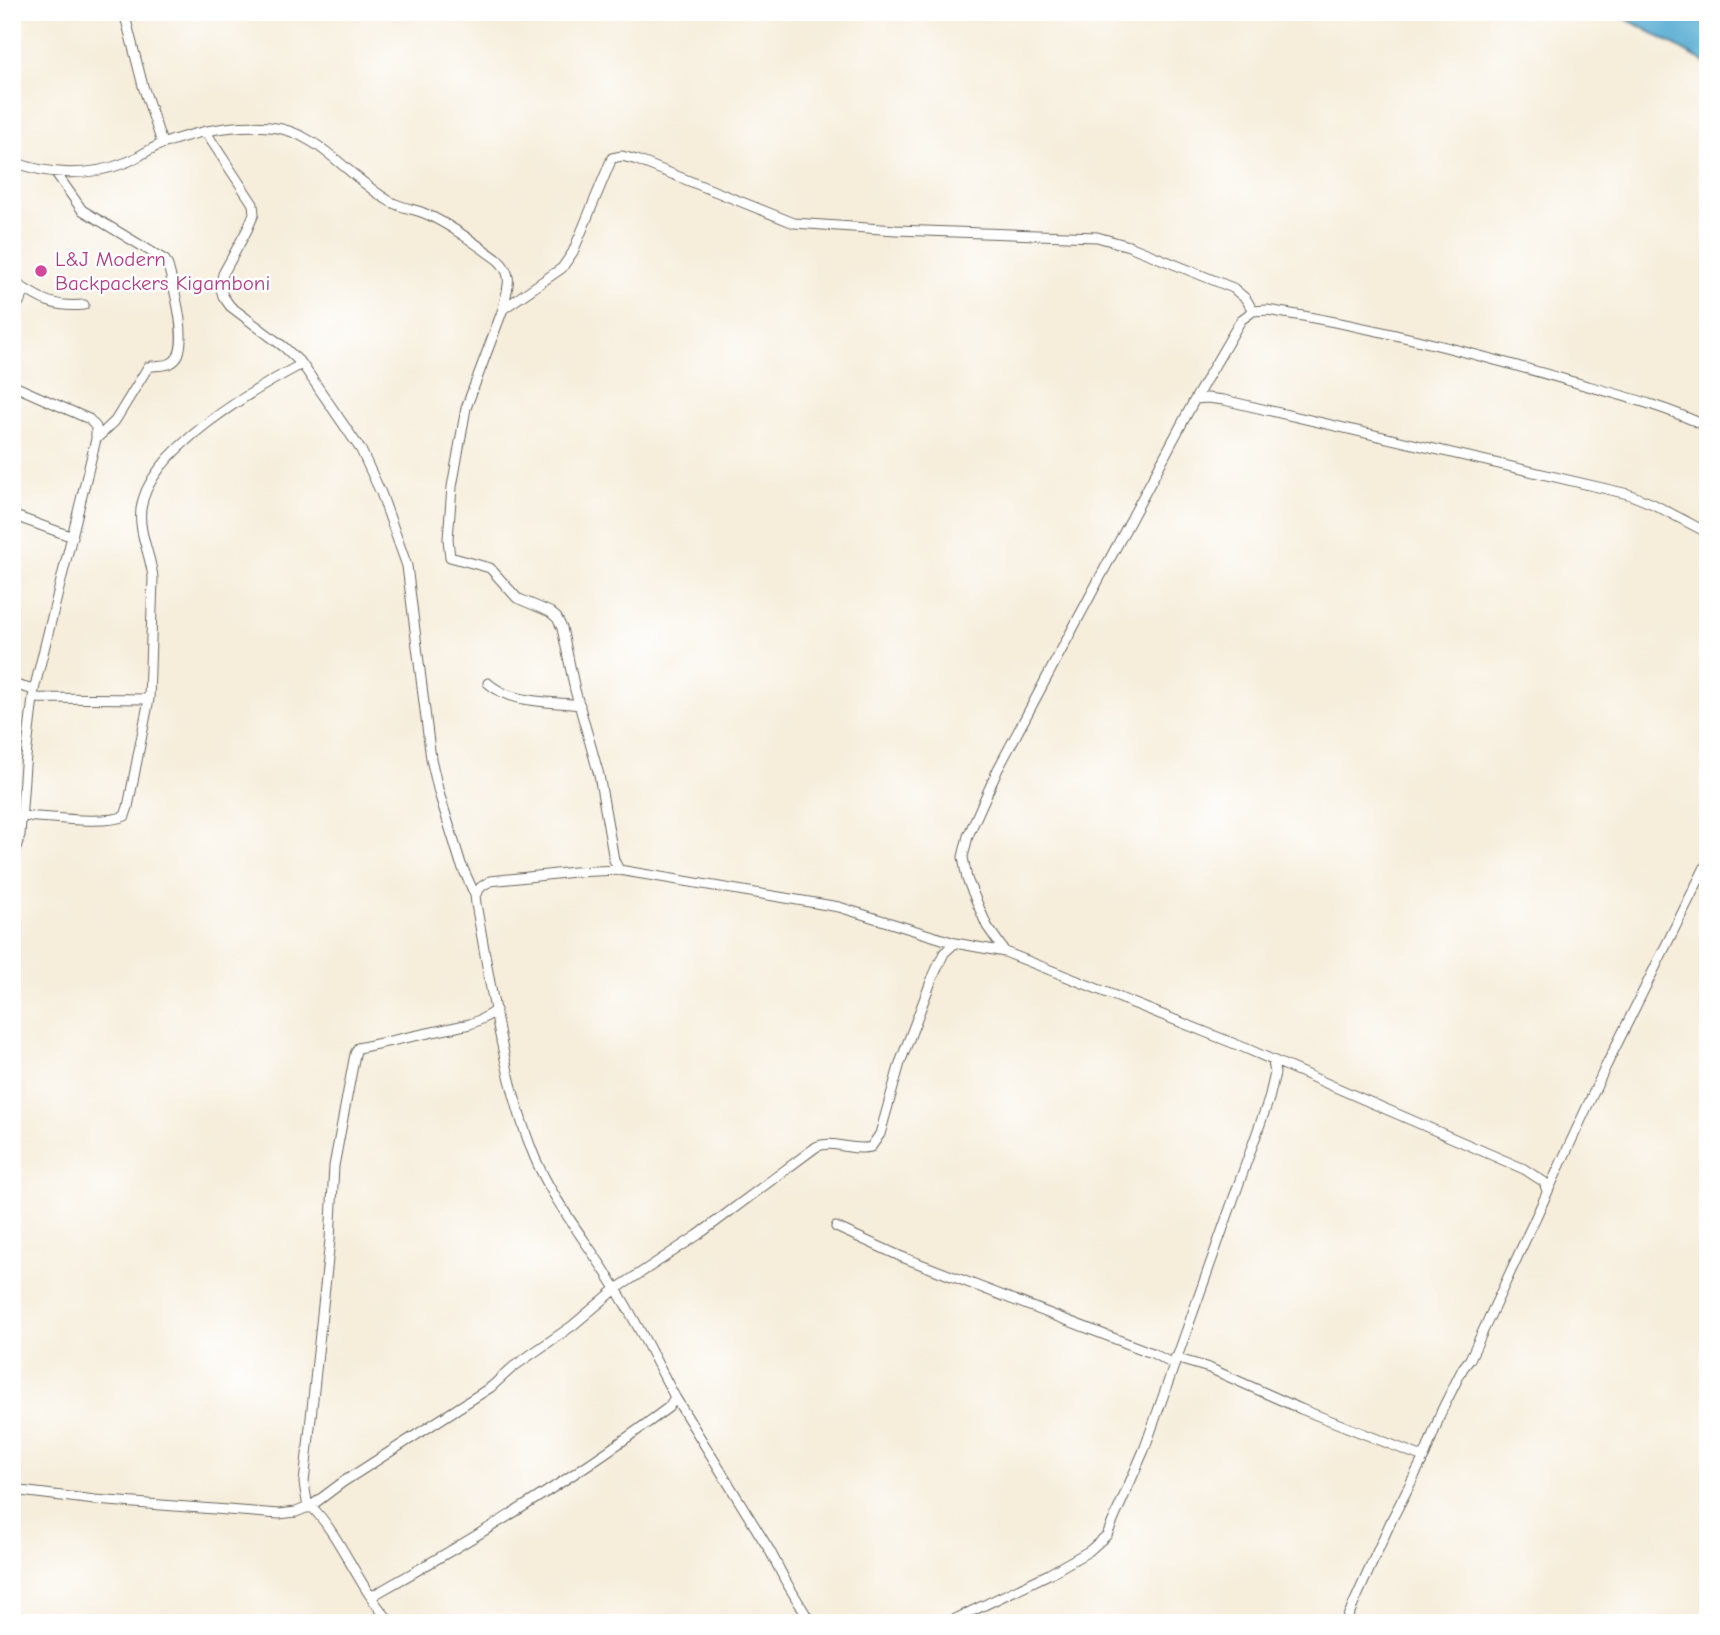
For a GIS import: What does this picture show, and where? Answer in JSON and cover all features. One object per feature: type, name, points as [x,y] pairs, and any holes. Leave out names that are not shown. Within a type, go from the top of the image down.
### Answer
[{"type":"street","points":[[124,12],[143,86],[162,143]]},
{"type":"street","points":[[13,165],[70,174],[126,163],[162,143],[205,131],[252,126],[288,130],[328,153],[367,186],[393,203],[426,214],[508,269],[503,309],[466,408],[452,487],[448,549],[450,557],[490,568],[517,598],[550,612],[557,618],[562,628],[599,775],[614,860],[619,870]]},
{"type":"street","points":[[205,131],[253,204],[254,214],[223,274],[220,286],[223,296],[230,306],[302,364],[361,450],[382,493],[407,566],[431,760],[448,825],[464,874],[475,895],[496,1010],[522,1122],[536,1159],[551,1190],[615,1289],[675,1397],[771,1551],[811,1623]]},
{"type":"street","points":[[503,309],[562,268],[573,252],[612,158],[622,156],[794,223],[896,230],[1097,237],[1113,240],[1233,288],[1247,299],[1253,311]]},
{"type":"street","points":[[56,173],[82,210],[165,260],[179,315],[181,345],[174,361],[148,367],[138,388],[115,421],[96,439]]},
{"type":"street","points":[[12,281],[44,302],[56,306],[84,305]]},
{"type":"street","points":[[12,314],[26,290]]},
{"type":"street","points":[[1004,952],[987,926],[967,879],[963,857],[968,836],[1004,757],[1195,399],[1241,320],[1253,311],[1267,310],[1387,332],[1600,390],[1708,427]]},
{"type":"street","points":[[22,816],[90,820],[118,819],[125,816],[149,699],[153,578],[152,564],[141,526],[141,508],[145,497],[166,461],[188,438],[257,388],[302,364]]},
{"type":"street","points":[[12,385],[89,419],[96,427],[96,439],[73,537],[33,694],[24,765],[20,835],[12,860]]},
{"type":"street","points":[[1195,399],[1224,400],[1438,448],[1628,495],[1653,504],[1708,533]]},
{"type":"street","points":[[12,515],[73,537]]},
{"type":"street","points":[[488,683],[509,696],[580,705]]},
{"type":"street","points":[[12,684],[33,694],[149,699]]},
{"type":"street","points":[[1345,1623],[1423,1457],[1442,1410],[1476,1347],[1606,1066],[1708,861]]},
{"type":"street","points":[[475,895],[490,881],[619,870],[839,907],[955,943],[1004,952],[1245,1048],[1524,1169],[1544,1182],[1547,1191]]},
{"type":"street","points":[[12,1490],[95,1500],[279,1514],[309,1507],[343,1482],[491,1387],[513,1367],[572,1326],[615,1289],[698,1235],[816,1147],[827,1143],[854,1150],[871,1147],[880,1134],[900,1063],[932,979],[944,953],[955,943]]},
{"type":"street","points":[[392,1623],[334,1534],[309,1507],[304,1483],[330,1240],[334,1166],[358,1048],[470,1024],[496,1010]]},
{"type":"street","points":[[947,1623],[1049,1574],[1088,1551],[1107,1535],[1144,1450],[1269,1099],[1275,1073],[1273,1062]]},
{"type":"street","points":[[836,1227],[902,1257],[1152,1353],[1174,1361],[1209,1368],[1278,1399],[1423,1457]]},
{"type":"street","points":[[372,1596],[500,1521],[575,1472],[669,1407],[675,1397]]},
{"type":"water","points":[[1614,12],[1708,12],[1708,64]]},
{"type":"place","name":"L&J Modern Backpackers Kigamboni","points":[[41,271]]}]
